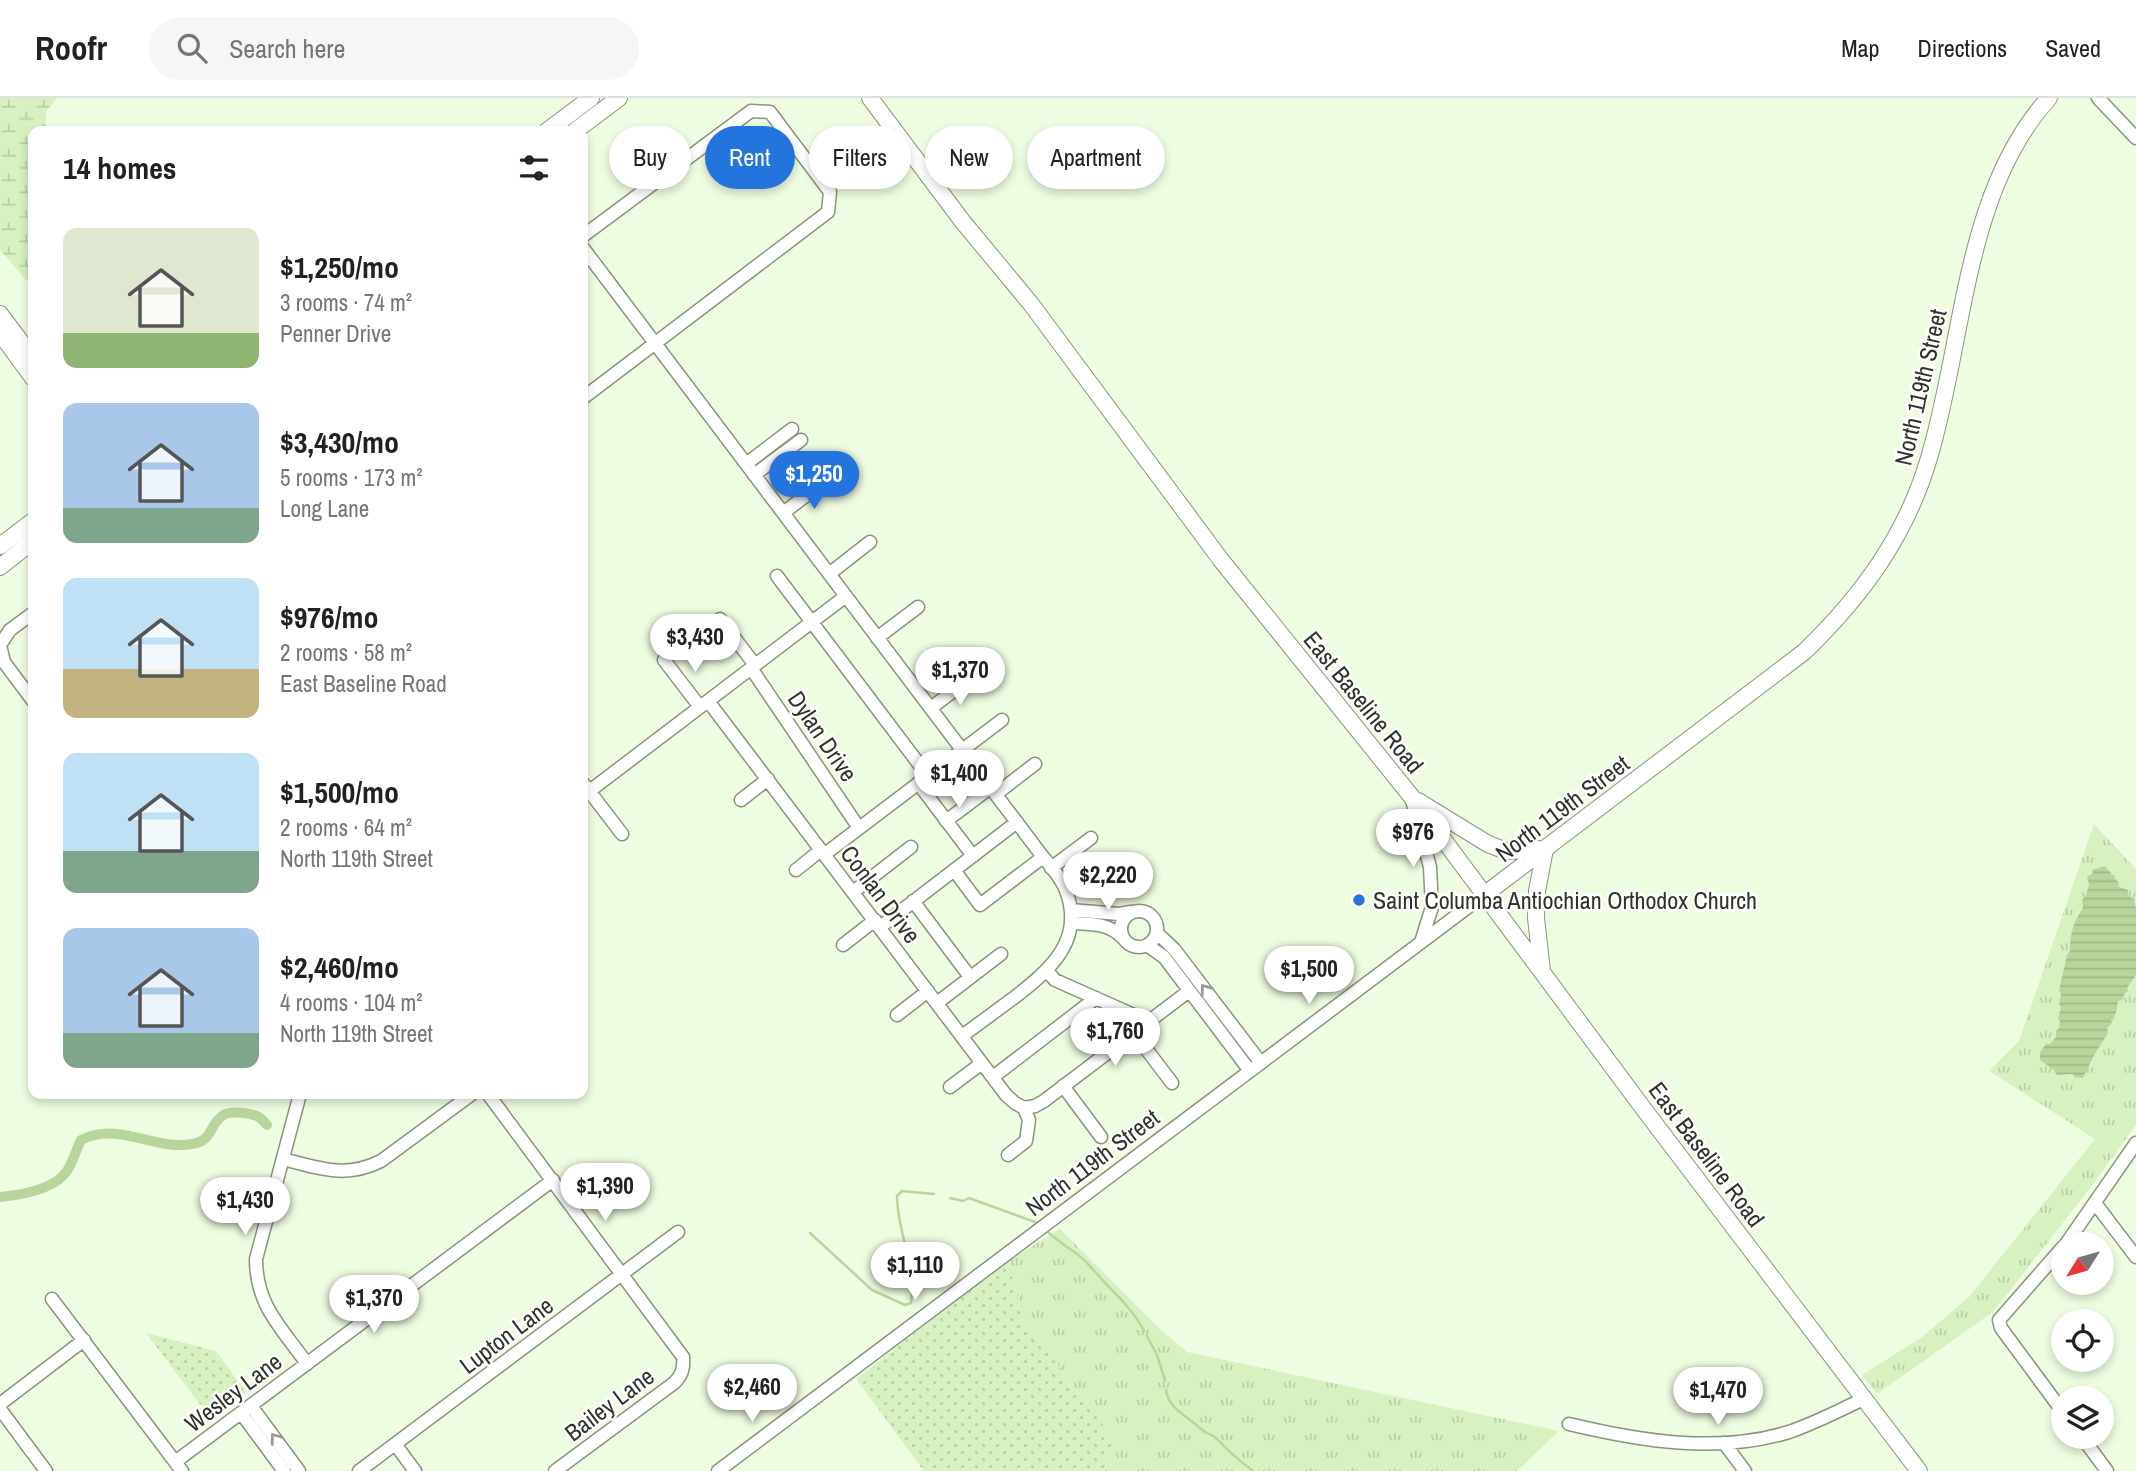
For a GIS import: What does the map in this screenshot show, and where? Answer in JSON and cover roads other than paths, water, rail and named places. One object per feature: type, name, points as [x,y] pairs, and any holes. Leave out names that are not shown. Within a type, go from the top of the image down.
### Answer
[{"type":"main road","points":[[554,126],[591,98]]},
{"type":"main road","points":[[582,126],[619,98]]},
{"type":"main road","name":"East Baseline Road","points":[[870,98],[963,222],[1039,313],[1236,580],[1411,796],[1919,1471]]},
{"type":"main road","name":"North 119th Street","points":[[1484,895],[1804,652],[1835,623],[1855,599],[1886,555],[1915,498],[1929,458],[1975,251],[1993,194],[2022,134],[2049,98]]},
{"type":"main road","points":[[0,314],[28,351]]},
{"type":"main road","points":[[0,333],[28,371]]},
{"type":"main road","points":[[0,546],[28,525]]},
{"type":"main road","points":[[0,567],[28,545]]},
{"type":"main road","points":[[1411,796],[1488,844],[1506,851],[1545,849],[1537,891],[1536,918],[1543,974]]},
{"type":"street","points":[[2098,98],[2136,138]]},
{"type":"street","points":[[588,232],[751,111],[770,112],[830,192],[828,212],[588,394]]},
{"type":"street","points":[[588,255],[1065,887],[1071,917],[1061,954],[1047,971],[962,1036]]},
{"type":"street","points":[[750,469],[792,429]]},
{"type":"street","points":[[750,469],[800,440]]},
{"type":"street","points":[[783,513],[824,482]]},
{"type":"street","points":[[829,574],[870,542]]},
{"type":"street","points":[[777,576],[923,780],[946,821],[973,856]]},
{"type":"street","points":[[588,788],[846,596]]},
{"type":"street","points":[[877,638],[918,607]]},
{"type":"street","points":[[28,617],[10,630],[0,645],[4,662],[28,694]]},
{"type":"street","name":"Dylan Drive","points":[[720,619],[859,828]]},
{"type":"street","name":"Conlan Drive","points":[[664,660],[768,779],[1006,1095],[1024,1108]]},
{"type":"street","points":[[931,708],[970,679]]},
{"type":"street","points":[[796,870],[859,828],[1002,720]]},
{"type":"street","points":[[946,821],[1035,764]]},
{"type":"street","points":[[741,800],[768,779]]},
{"type":"street","points":[[588,794],[622,834]]},
{"type":"street","points":[[1411,796],[1430,867],[1432,907],[1421,943]]},
{"type":"street","points":[[843,945],[913,901],[1017,822]]},
{"type":"street","points":[[954,870],[980,905],[1047,862],[1091,838]]},
{"type":"street","points":[[853,892],[911,847]]},
{"type":"street","name":"North 119th Street","points":[[718,1471],[1484,895]]},
{"type":"street","points":[[913,901],[970,977]]},
{"type":"street","points":[[1137,911],[1148,913],[1155,921],[1157,933],[1147,945],[1136,947],[1130,945],[1114,929],[1071,917],[1137,911]]},
{"type":"street","points":[[1122,937],[1121,925],[1126,915],[1131,912]]},
{"type":"street","points":[[1157,933],[1174,949],[1256,1067]]},
{"type":"street","points":[[1147,945],[1164,957],[1189,991],[1256,1067]]},
{"type":"street","points":[[937,1003],[1001,954]]},
{"type":"street","points":[[1047,971],[1055,980],[1136,1016],[1139,1029],[1172,1083]]},
{"type":"street","points":[[897,1015],[928,991]]},
{"type":"street","points":[[1008,1155],[1026,1140],[1029,1120],[1024,1108],[1044,1101],[1189,991]]},
{"type":"street","points":[[993,1077],[1096,998]]},
{"type":"street","points":[[950,1087],[982,1063]]},
{"type":"street","points":[[1063,1086],[1101,1136]]},
{"type":"street","points":[[299,1099],[256,1259],[256,1275],[264,1304],[307,1364]]},
{"type":"street","points":[[283,1158],[334,1171],[368,1168],[465,1099]]},
{"type":"street","points":[[492,1099],[622,1273]]},
{"type":"street","points":[[2074,1232],[2136,1143]]},
{"type":"street","name":"Wesley Lane","points":[[178,1466],[246,1409],[552,1180]]},
{"type":"street","points":[[2095,1203],[2136,1256]]},
{"type":"street","name":"Lupton Lane","points":[[359,1471],[678,1232]]},
{"type":"street","points":[[2051,1261],[1999,1320],[2001,1328],[2051,1396]]},
{"type":"street","name":"Bailey Lane","points":[[555,1471],[674,1383],[684,1368],[683,1357],[678,1348],[622,1273]]},
{"type":"street","points":[[52,1299],[178,1466]]},
{"type":"street","points":[[46,1471],[0,1407],[84,1340]]},
{"type":"street","points":[[1569,1424],[1670,1442],[1724,1443],[1789,1432],[1863,1399]]},
{"type":"street","points":[[246,1409],[284,1471]]},
{"type":"street","points":[[246,1409],[299,1471]]},
{"type":"street","points":[[1724,1443],[1745,1471]]},
{"type":"street","points":[[395,1444],[415,1471]]},
{"type":"street","points":[[2091,1449],[2107,1471]]},
{"type":"waterway","points":[[0,1197],[27,1193],[54,1183],[67,1171],[81,1140],[96,1135],[124,1135],[178,1145],[204,1140],[218,1120],[230,1113],[255,1116],[267,1125]]},
{"type":"waterway","points":[[810,1233],[872,1290],[905,1305],[911,1303],[911,1276],[897,1196],[902,1191],[934,1194]]},
{"type":"waterway","points":[[950,1198],[963,1201],[969,1198],[1035,1222]]},
{"type":"waterway","points":[[1048,1232],[1089,1265],[1127,1306],[1144,1331]]},
{"type":"waterway","points":[[1147,1336],[1165,1380]]},
{"type":"waterway","points":[[1166,1390],[1176,1409],[1203,1431],[1215,1437],[1253,1471]]},
{"type":"place","name":"Saint Columba Antiochian Orthodox Church","points":[[1359,900]]}]
